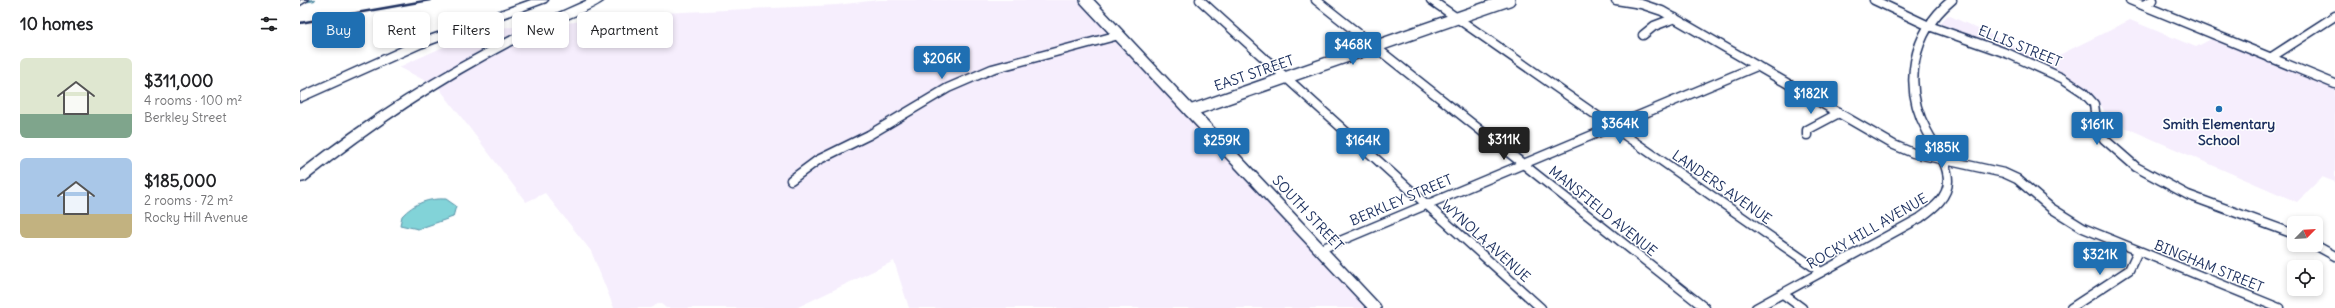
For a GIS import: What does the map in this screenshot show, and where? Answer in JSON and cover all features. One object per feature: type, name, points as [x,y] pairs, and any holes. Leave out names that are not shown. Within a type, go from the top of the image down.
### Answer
[{"type":"highway","points":[[300,98],[362,68],[449,32],[542,0]]},
{"type":"highway","points":[[300,178],[357,134],[416,94],[481,57],[574,10],[598,0]]},
{"type":"main road","name":"SOUTH STREET","points":[[1086,0],[1375,308]]},
{"type":"main road","name":"EAST STREET","points":[[1190,111],[1510,0]]},
{"type":"street","name":"WYNOLA AVENUE","points":[[1200,0],[1424,204],[1541,308]]},
{"type":"street","name":"MANSFIELD AVENUE","points":[[1316,0],[1704,308]]},
{"type":"street","name":"LANDERS AVENUE","points":[[1431,0],[1821,272]]},
{"type":"street","name":"BINGHAM STREET","points":[[1616,0],[1652,6],[1894,145],[1913,153],[1990,168],[2010,176],[2068,220],[2138,251],[2279,308]]},
{"type":"street","name":"ELLIS STREET","points":[[1874,0],[1929,26],[2009,54],[2062,78],[2083,92],[2094,104],[2097,127],[2104,139],[2136,166],[2188,195],[2287,231]]},
{"type":"street","name":"ROCKY HILL AVENUE","points":[[1756,308],[1933,210],[1943,201],[1948,186],[1948,173],[1943,159],[1919,115],[1911,80],[1917,50],[1929,26],[1952,0]]},
{"type":"street","points":[[2130,0],[2335,84]]},
{"type":"street","points":[[2143,5],[2154,0]]},
{"type":"street","points":[[2270,58],[2335,16]]},
{"type":"street","points":[[1643,35],[1654,26],[1675,18]]},
{"type":"street","points":[[791,180],[818,160],[869,135],[948,88],[992,69],[1119,35]]},
{"type":"street","name":"BERKLEY STREET","points":[[1321,249],[1424,204],[1757,66]]},
{"type":"street","points":[[1807,136],[1807,130],[1812,126],[1839,113]]},
{"type":"street","points":[[2323,249],[2335,256]]},
{"type":"street","points":[[2071,308],[2129,270],[2138,251]]},
{"type":"street","points":[[1782,294],[1802,308]]},
{"type":"shaded area","points":[[878,0],[1079,0],[1366,308],[909,308],[894,261],[796,308],[666,308],[660,303],[650,308],[614,308],[591,251],[545,193],[526,202],[439,88],[399,67],[441,48],[504,48],[504,28],[512,27],[512,48],[569,48],[569,23],[577,22],[577,48],[673,48],[673,13],[837,5]]},
{"type":"shaded area","name":"Smith Elementary School","points":[[1948,15],[2047,61],[2130,20],[2196,47],[2213,38],[2335,88],[2335,182],[2322,177],[2297,202],[2106,119],[2105,112],[2096,98],[2079,84],[2030,58],[1943,27],[1940,23]]},
{"type":"water","points":[[434,199],[446,199],[456,206],[453,217],[418,229],[400,225],[402,216],[407,211],[422,202]]},
{"type":"waterway","points":[[308,1],[314,0]]},
{"type":"railway","points":[[300,23],[430,0]]},
{"type":"place","name":"Smith Elementary School","points":[[2219,109]]}]
